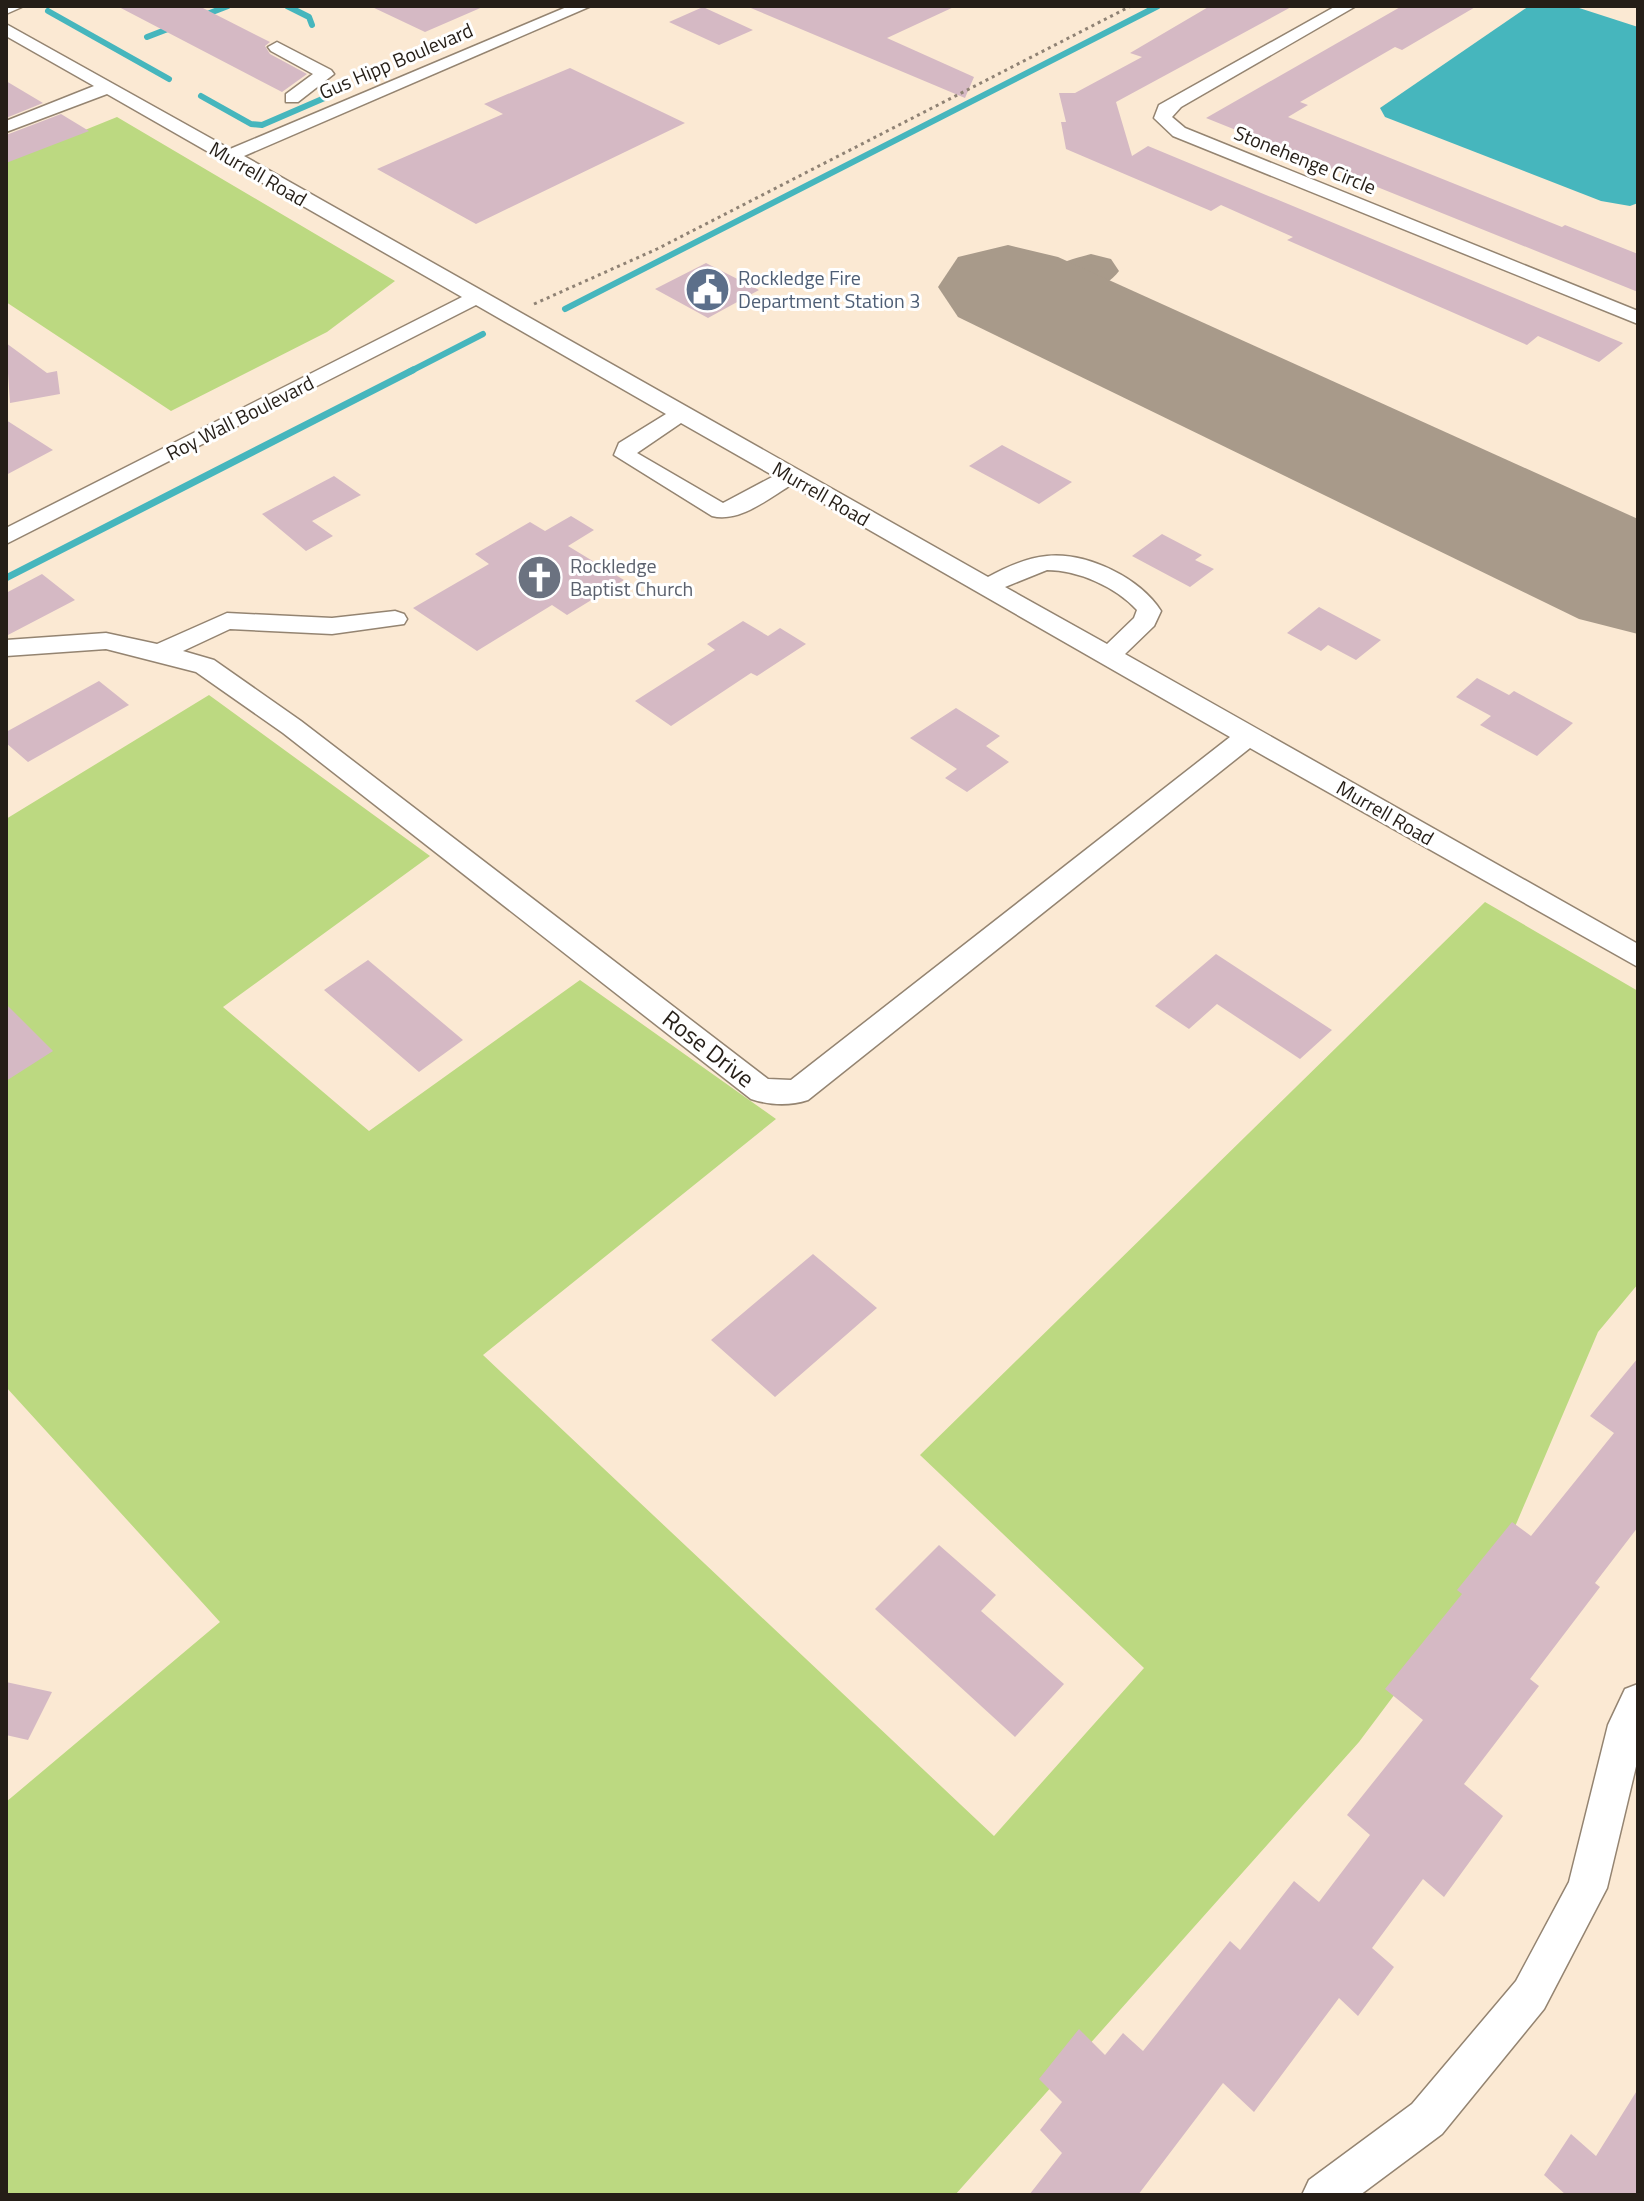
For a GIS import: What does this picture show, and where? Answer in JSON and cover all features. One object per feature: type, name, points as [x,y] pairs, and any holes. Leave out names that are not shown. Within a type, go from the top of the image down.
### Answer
[{"type":"street","points":[[6,9],[16,6]]},
{"type":"street","name":"Gus Hipp Boulevard","points":[[227,157],[583,6]]},
{"type":"street","name":"Stonehenge Circle","points":[[1348,6],[1165,109],[1163,118],[1179,132],[1638,318]]},
{"type":"street","name":"Murrell Road","points":[[6,29],[1638,957]]},
{"type":"street","points":[[277,47],[325,74],[292,98]]},
{"type":"street","points":[[6,127],[108,87]]},
{"type":"street","name":"Roy Wall Boulevard","points":[[6,537],[475,298]]},
{"type":"street","points":[[680,414],[627,448],[625,455],[720,511],[740,506],[790,476]]},
{"type":"street","points":[[986,587],[1016,572],[1057,560],[1075,564],[1126,588],[1144,601],[1149,611],[1145,621],[1108,657]]},
{"type":"street","points":[[160,652],[227,621],[332,626],[395,619]]},
{"type":"street","name":"Rose Drive","points":[[6,648],[106,641],[160,652],[205,666],[292,727],[762,1091],[797,1092],[1248,736]]},
{"type":"street","points":[[1324,2195],[1427,2119],[1530,1995],[1587,1888],[1627,1725],[1638,1702]]},
{"type":"path","points":[[509,317],[562,290],[657,249],[1131,6]]},
{"type":"green space","points":[[117,117],[395,281],[327,332],[171,411],[6,302],[6,162]]},
{"type":"green space","points":[[209,695],[430,856],[223,1007],[369,1131],[580,980],[776,1119],[483,1355],[994,1836],[1144,1668],[920,1455],[1485,902],[1638,991],[1638,1284],[1598,1332],[1508,1543],[1359,1742],[955,2195],[6,2195],[6,1802],[220,1622],[6,1387],[6,819]]},
{"type":"water","points":[[1529,6],[1573,6],[1638,27],[1638,203],[1630,206],[1601,201],[1385,117],[1380,108]]},
{"type":"building","points":[[117,6],[199,6],[270,42],[265,46],[270,54],[307,74],[282,92]]},
{"type":"building","points":[[370,6],[485,6],[425,32]]},
{"type":"building","points":[[746,6],[956,6],[887,38],[974,77],[965,98]]},
{"type":"building","points":[[1210,6],[1293,6],[1116,102],[1132,156],[1148,146],[1623,343],[1599,362],[1538,336],[1527,345],[1287,240],[1293,237],[1221,205],[1211,211],[1066,149],[1061,122],[1066,122],[1059,93],[1075,93],[1142,57],[1130,53]]},
{"type":"building","points":[[1402,6],[1477,6],[1402,50],[1395,47],[1300,102],[1308,105],[1288,117],[1562,227],[1565,225],[1638,254],[1638,292],[1206,118]]},
{"type":"building","points":[[703,7],[753,30],[719,45],[669,22]]},
{"type":"building","points":[[570,68],[685,123],[476,224],[377,169],[503,114],[484,104]]},
{"type":"building","points":[[6,81],[43,103],[6,118]]},
{"type":"building","points":[[61,114],[89,131],[6,163],[6,135]]},
{"type":"building","name":"Rockledge Fire Department Station 3","points":[[706,263],[759,290],[708,318],[655,289]]},
{"type":"building","points":[[6,343],[47,373],[57,371],[60,394],[10,403]]},
{"type":"building","points":[[6,420],[53,450],[6,475]]},
{"type":"building","points":[[1002,445],[1072,482],[1039,504],[969,466]]},
{"type":"building","points":[[334,476],[361,495],[312,521],[333,536],[306,551],[262,514]]},
{"type":"building","points":[[571,516],[594,530],[568,546],[624,580],[567,615],[552,605],[477,651],[413,608],[489,564],[475,554],[530,522],[545,531]]},
{"type":"building","points":[[1162,534],[1202,555],[1195,560],[1214,569],[1190,587],[1132,556]]},
{"type":"building","points":[[42,574],[75,600],[6,636],[6,593]]},
{"type":"building","points":[[1319,607],[1381,640],[1356,660],[1328,645],[1321,651],[1287,633]]},
{"type":"building","points":[[743,621],[768,636],[780,628],[806,644],[757,676],[751,673],[671,726],[635,701],[715,650],[707,644]]},
{"type":"building","points":[[1477,678],[1509,695],[1514,691],[1573,723],[1537,756],[1480,725],[1491,716],[1456,697]]},
{"type":"building","points":[[99,681],[129,705],[28,762],[6,743],[6,732]]},
{"type":"building","points":[[956,708],[1000,736],[986,746],[1009,762],[967,792],[945,778],[957,769],[910,738]]},
{"type":"building","points":[[1216,954],[1332,1030],[1300,1059],[1217,1004],[1189,1029],[1155,1006]]},
{"type":"building","points":[[368,960],[463,1040],[419,1072],[324,990]]},
{"type":"building","points":[[6,1004],[53,1051],[6,1081]]},
{"type":"building","points":[[813,1254],[877,1308],[775,1397],[711,1340]]},
{"type":"building","points":[[1638,1358],[1638,1527],[1595,1583],[1600,1587],[1530,1679],[1539,1686],[1464,1784],[1503,1816],[1444,1897],[1423,1879],[1372,1948],[1394,1967],[1358,2016],[1339,1998],[1254,2112],[1223,2083],[1138,2195],[1029,2195],[1062,2153],[1040,2130],[1062,2102],[1039,2079],[1079,2029],[1105,2055],[1123,2033],[1143,2051],[1230,1941],[1240,1950],[1294,1881],[1319,1902],[1370,1835],[1347,1815],[1423,1720],[1385,1689],[1462,1594],[1457,1590],[1512,1522],[1531,1536],[1614,1433],[1590,1416]]},
{"type":"building","points":[[939,1545],[996,1595],[981,1611],[1064,1684],[1015,1737],[875,1609]]},
{"type":"building","points":[[6,1682],[52,1692],[28,1740],[6,1735]]},
{"type":"building","points":[[1638,2089],[1638,2195],[1566,2195],[1544,2175],[1571,2134],[1596,2156]]},
{"type":"waterway","points":[[202,16],[228,6]]},
{"type":"waterway","points":[[287,6],[309,17],[312,25]]},
{"type":"waterway","points":[[565,309],[1158,6]]},
{"type":"waterway","points":[[48,11],[169,79]]},
{"type":"waterway","points":[[147,37],[173,27]]},
{"type":"waterway","points":[[201,96],[251,124],[262,125],[350,87]]},
{"type":"waterway","points":[[409,372],[483,334]]},
{"type":"waterway","points":[[6,578],[413,370]]},
{"type":"taxiway","points":[[1034,299],[1091,271]]},
{"type":"runway","points":[[1008,287],[1638,582]]},
{"type":"place","name":"Rockledge Fire Department Station 3","points":[[707,290]]},
{"type":"place","name":"Rockledge Baptist Church","points":[[539,577]]}]
